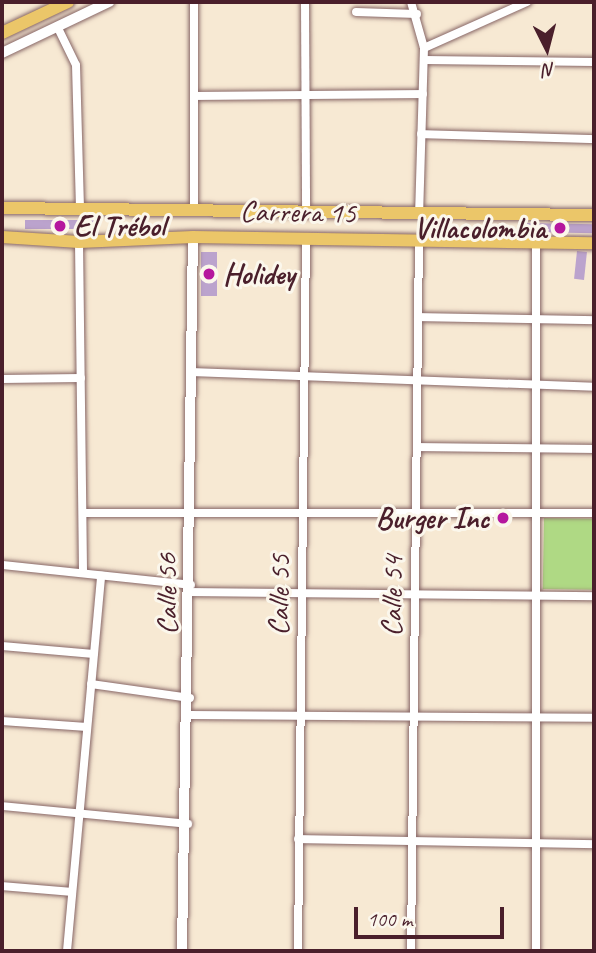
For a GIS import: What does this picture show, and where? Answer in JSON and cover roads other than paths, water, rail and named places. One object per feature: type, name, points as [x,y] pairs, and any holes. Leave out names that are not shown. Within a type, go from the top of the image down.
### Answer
[{"type":"main road","points":[[2,33],[68,2]]},
{"type":"main road","name":"Carrera 15","points":[[2,208],[594,215]]},
{"type":"main road","name":"Carrera 15","points":[[2,237],[79,242],[193,237],[594,243]]},
{"type":"street","points":[[2,53],[109,2]]},
{"type":"street","points":[[194,2],[194,210]]},
{"type":"street","points":[[305,2],[306,212]]},
{"type":"street","points":[[411,2],[417,14],[424,48],[419,213]]},
{"type":"street","points":[[424,48],[527,2]]},
{"type":"street","points":[[356,12],[417,14]]},
{"type":"street","points":[[57,26],[76,65],[80,209]]},
{"type":"street","points":[[424,60],[594,62]]},
{"type":"street","points":[[195,96],[423,94]]},
{"type":"street","points":[[421,134],[594,139]]},
{"type":"street","name":"Calle 56","points":[[183,951],[190,698],[193,237]]},
{"type":"street","name":"Calle 55","points":[[298,951],[306,239]]},
{"type":"street","name":"Calle 54","points":[[411,951],[419,240]]},
{"type":"street","points":[[79,242],[83,573]]},
{"type":"street","points":[[536,242],[536,951]]},
{"type":"street","points":[[418,317],[594,320]]},
{"type":"street","points":[[191,372],[594,387]]},
{"type":"street","points":[[2,379],[81,378]]},
{"type":"street","points":[[417,447],[594,449]]},
{"type":"street","points":[[83,513],[191,510],[594,513]]},
{"type":"street","points":[[2,565],[83,573],[191,589],[415,595],[594,596]]},
{"type":"street","points":[[67,951],[101,576]]},
{"type":"street","points":[[2,646],[94,654]]},
{"type":"street","points":[[91,684],[190,698]]},
{"type":"street","points":[[189,715],[594,718]]},
{"type":"street","points":[[2,721],[87,727]]},
{"type":"street","points":[[2,806],[188,824]]},
{"type":"street","points":[[298,839],[594,844]]},
{"type":"street","points":[[2,886],[72,892]]},
{"type":"place","name":"El Trébol","points":[[60,226]]},
{"type":"place","name":"Villacolombia","points":[[560,228]]},
{"type":"place","name":"Holidey","points":[[209,274]]},
{"type":"place","name":"Burger Inc","points":[[503,518]]}]
